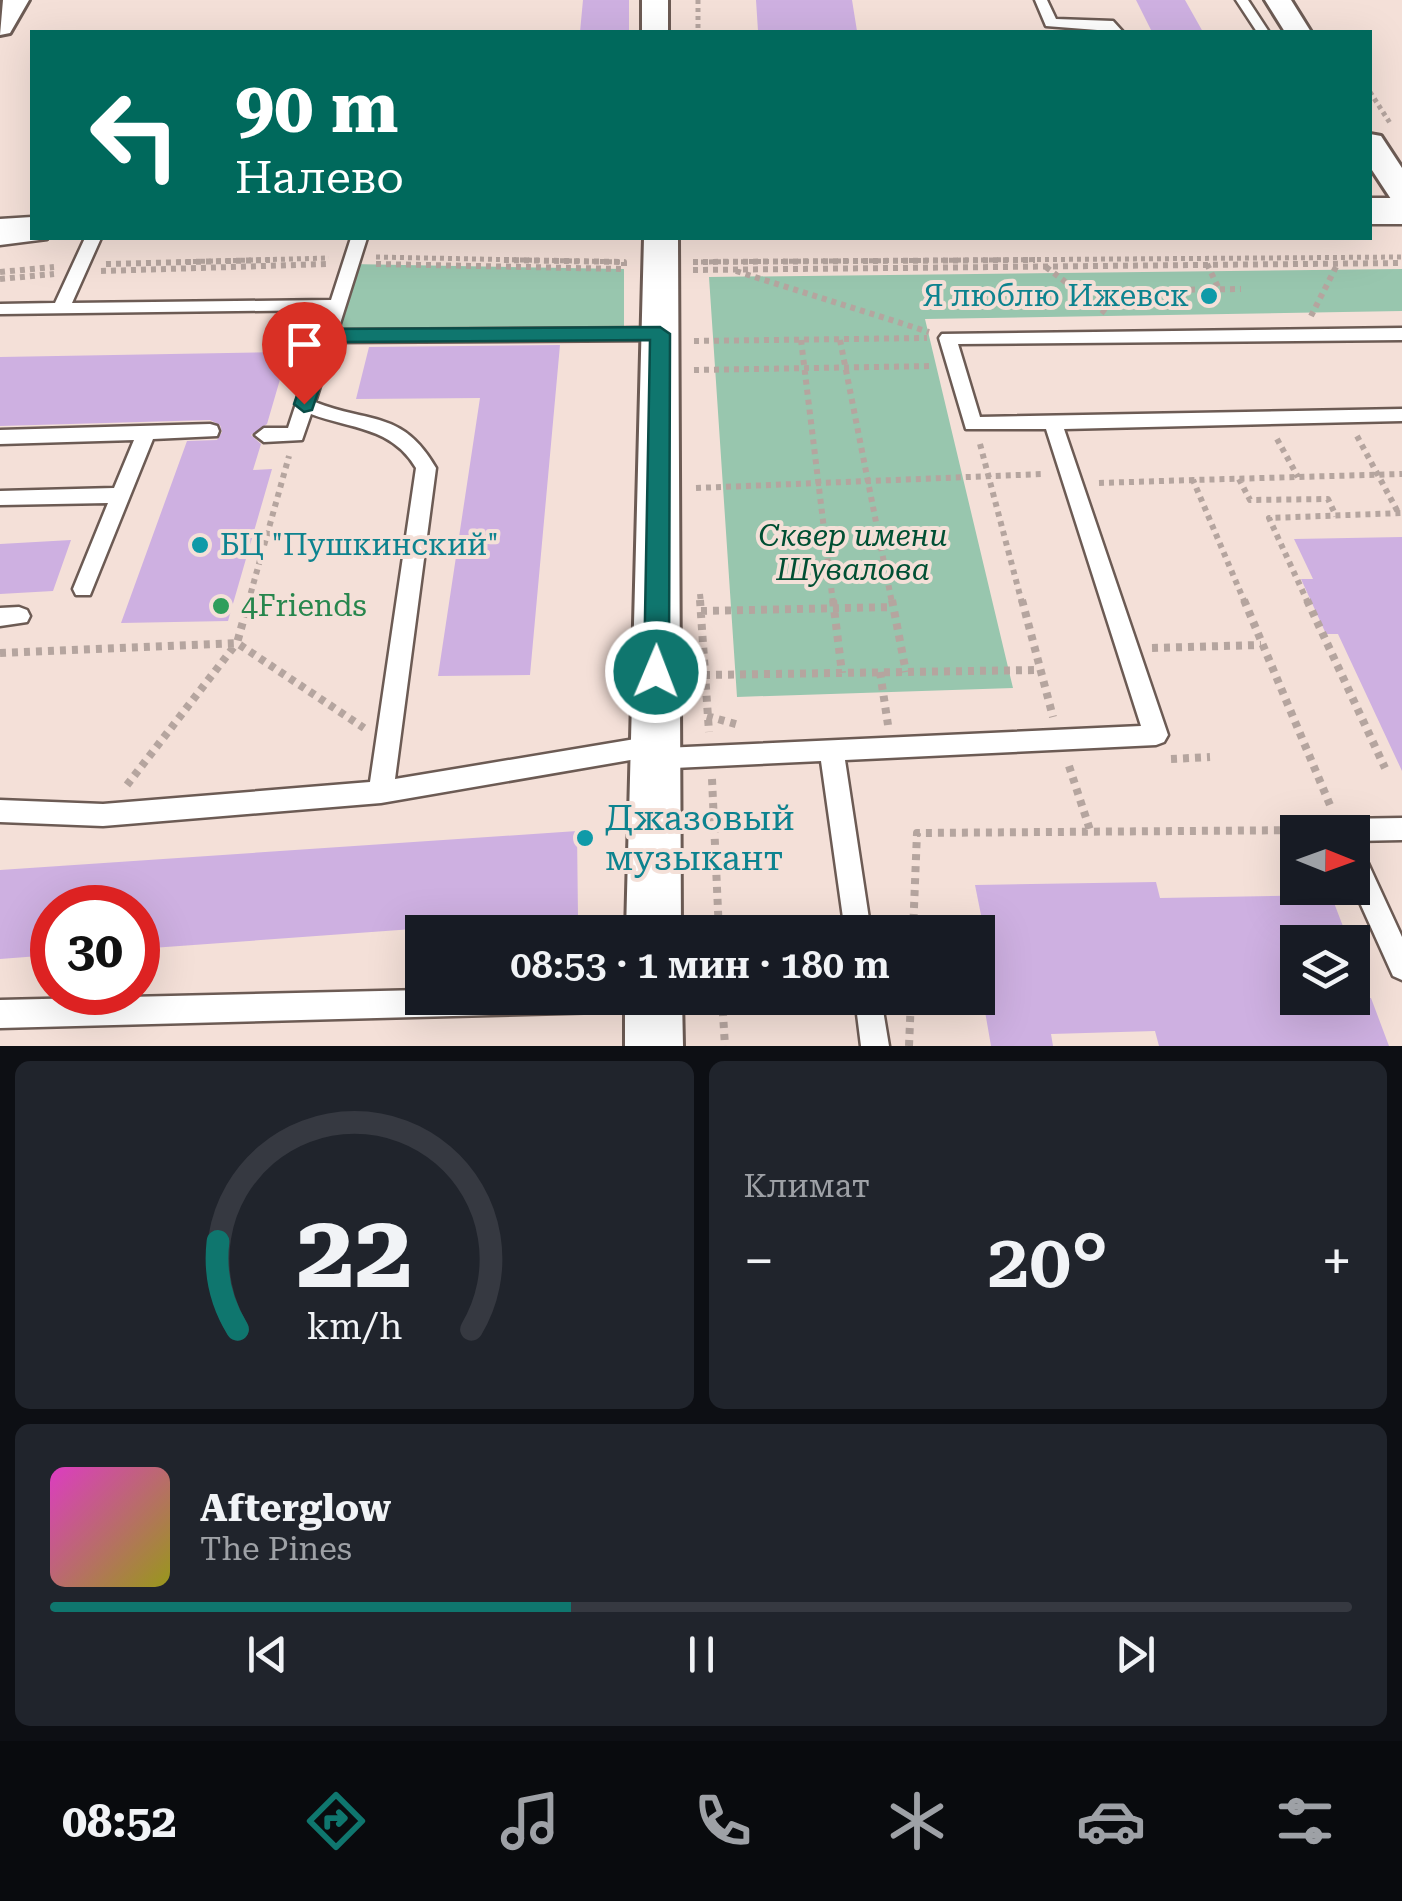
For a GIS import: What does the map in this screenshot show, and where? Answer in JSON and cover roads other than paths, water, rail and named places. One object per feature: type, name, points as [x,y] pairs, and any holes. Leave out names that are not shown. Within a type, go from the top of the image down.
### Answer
[{"type":"main road","points":[[1372,212],[1402,211]]},
{"type":"main road","points":[[0,232],[30,230]]},
{"type":"street","points":[[0,26],[16,0]]},
{"type":"street","points":[[655,0],[655,30]]},
{"type":"street","points":[[1278,0],[1297,30]]},
{"type":"street","points":[[1379,148],[1402,192]]},
{"type":"street","points":[[654,915],[653,752],[682,256]]},
{"type":"street","points":[[654,1015],[654,1046]]},
{"type":"lane","points":[[1041,0],[1052,23],[1113,25],[1116,30]]},
{"type":"lane","points":[[1242,0],[1262,30]]},
{"type":"lane","points":[[62,307],[92,240]]},
{"type":"lane","points":[[264,435],[294,436],[358,240]]},
{"type":"lane","points":[[0,309],[337,305]]},
{"type":"lane","points":[[1402,334],[948,338],[973,424],[1402,414]]},
{"type":"lane","points":[[327,336],[676,338]]},
{"type":"lane","points":[[304,404],[318,412],[395,430],[417,446],[426,468],[381,792]]},
{"type":"lane","points":[[0,810],[103,816],[381,792],[653,752],[711,758],[892,750],[1064,752],[1156,735],[1053,423]]},
{"type":"lane","points":[[0,437],[210,431]]},
{"type":"lane","points":[[82,589],[146,434]]},
{"type":"lane","points":[[0,498],[122,495]]},
{"type":"lane","points":[[832,753],[856,915]]},
{"type":"lane","points":[[1370,830],[1402,828]]},
{"type":"lane","points":[[1370,896],[1402,968]]},
{"type":"lane","points":[[0,1014],[405,1004]]},
{"type":"lane","points":[[870,1015],[875,1046]]},
{"type":"place","name":"Я люблю Ижевск","points":[[1209,296]]},
{"type":"place","name":"БЦ \"Пушкинский\"","points":[[200,545]]},
{"type":"place","name":"4Friends","points":[[221,606]]},
{"type":"place","name":"Джазовый музыкант","points":[[585,838]]},
{"type":"park label","name":"Сквер имени Шувалова","points":[[853,553]]}]
